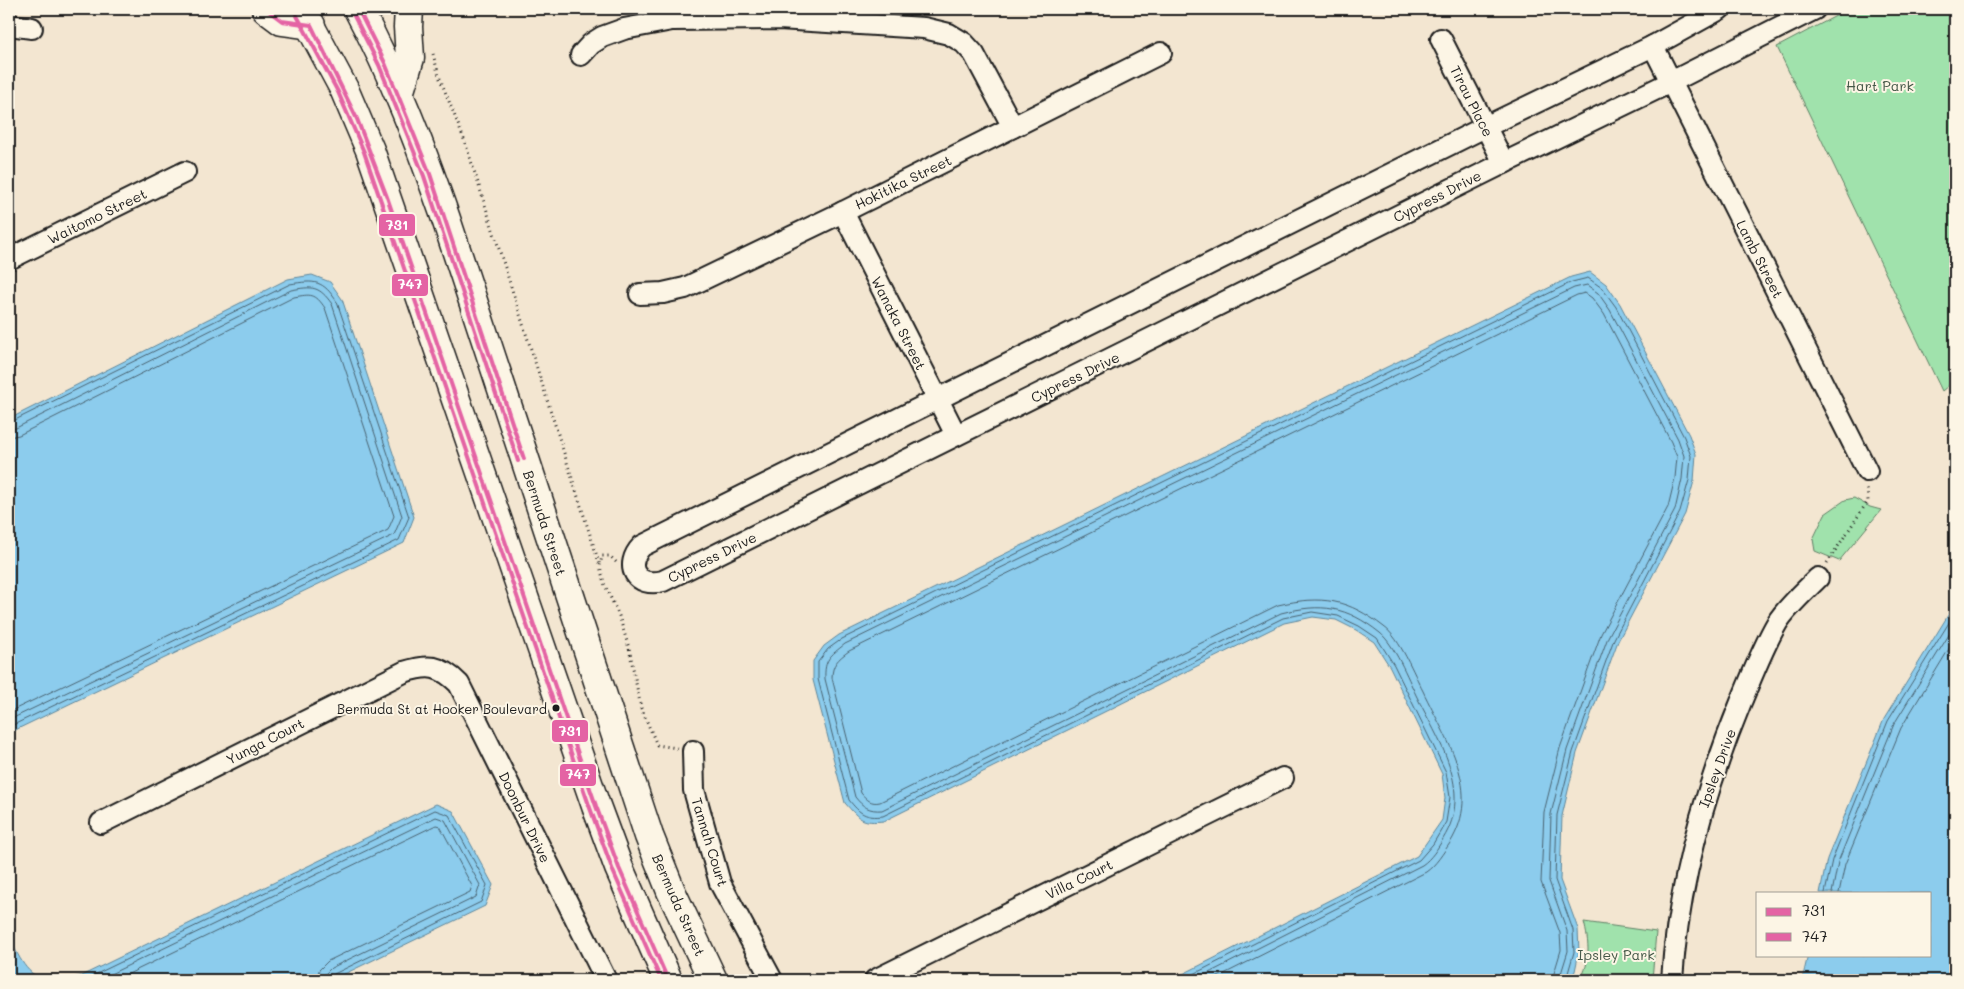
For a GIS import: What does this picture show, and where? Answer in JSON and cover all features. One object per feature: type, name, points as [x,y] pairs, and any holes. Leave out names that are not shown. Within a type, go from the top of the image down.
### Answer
[{"type":"main road","points":[[266,9],[282,21],[306,17],[344,89],[370,150],[596,806],[619,868],[668,980]]},
{"type":"main road","name":"Bermuda Street","points":[[358,9],[416,134],[446,219],[649,836],[713,980]]},
{"type":"main road","points":[[399,94],[410,58],[409,9]]},
{"type":"street","points":[[635,575],[632,566],[634,554],[642,546],[1653,46],[1720,9]]},
{"type":"street","name":"Cypress Drive","points":[[635,575],[652,584],[663,581],[1815,9]]},
{"type":"street","points":[[580,55],[591,44],[602,37],[624,28],[672,20],[779,19],[924,28],[949,34],[964,43],[974,54],[1013,127]]},
{"type":"street","points":[[9,25],[32,28]]},
{"type":"street","name":"Tirau Place","points":[[1441,39],[1504,163]]},
{"type":"street","name":"Lamb Street","points":[[1653,46],[1867,471]]},
{"type":"street","name":"Hokitika Street","points":[[640,294],[663,293],[685,288],[843,212],[1161,53]]},
{"type":"street","name":"Waitomo Street","points":[[9,259],[185,172]]},
{"type":"street","name":"Wanaka Street","points":[[843,212],[956,435]]},
{"type":"street","name":"Ipsley Drive","points":[[1672,980],[1674,943],[1688,860],[1703,805],[1723,746],[1778,621],[1818,578]]},
{"type":"street","name":"Yunga Court","points":[[101,823],[404,672],[418,667],[431,666]]},
{"type":"street","name":"Doonbur Drive","points":[[431,666],[442,670],[459,684],[597,977]]},
{"type":"street","name":"Tannah Court","points":[[693,751],[694,790],[720,883],[772,980]]},
{"type":"street","name":"Villa Court","points":[[875,980],[1283,778]]},
{"type":"path","points":[[432,49],[439,76],[465,142],[606,590],[619,616],[629,648],[641,708],[657,745],[693,751]]},
{"type":"path","points":[[1818,578],[1868,502],[1867,471]]},
{"type":"path","points":[[600,566],[602,556],[610,556],[620,566],[635,575]]},
{"type":"green space","name":"Hart Park","points":[[1849,9],[1955,9],[1955,380],[1942,391],[1777,47]]},
{"type":"green space","points":[[1854,498],[1870,507],[1881,510],[1839,561],[1815,551],[1813,539],[1825,514],[1845,500]]},
{"type":"green space","name":"Ipsley Park","points":[[1584,922],[1656,932],[1652,980],[1580,980],[1586,966],[1588,952]]},
{"type":"water","points":[[1590,272],[1606,284],[1620,304],[1689,435],[1696,454],[1694,481],[1685,514],[1618,641],[1577,753],[1562,816],[1560,880],[1578,929],[1579,952],[1575,971],[1570,980],[1171,980],[1417,856],[1442,820],[1445,798],[1442,774],[1390,667],[1374,642],[1336,620],[1313,617],[1284,623],[884,821],[866,821],[858,817],[845,803],[813,680],[813,661],[824,646],[839,635],[1571,277]]},
{"type":"water","points":[[312,275],[330,282],[342,299],[414,517],[404,543],[9,733],[9,419],[288,279]]},
{"type":"water","points":[[1955,604],[1955,980],[1802,980],[1808,956],[1932,956],[1932,892],[1820,892],[1827,859],[1884,719]]},
{"type":"water","points":[[436,804],[453,811],[493,885],[485,906],[332,980],[65,980],[81,976]]},
{"type":"water","points":[[9,938],[24,965],[34,975],[49,980],[9,980]]},
{"type":"transit line","name":"731","points":[[266,9],[282,21],[311,25],[357,119],[387,197],[596,806],[619,868],[668,980]]},
{"type":"transit line","name":"731","points":[[358,9],[385,63],[430,174],[524,459]]},
{"type":"transit line","name":"747","points":[[295,12],[338,92],[364,152],[590,808],[613,871],[661,980]]},
{"type":"transit line","name":"747","points":[[352,12],[379,65],[424,176],[518,461]]},
{"type":"place","name":"Bermuda St at Hooker Boulevard","points":[[556,708]]}]
